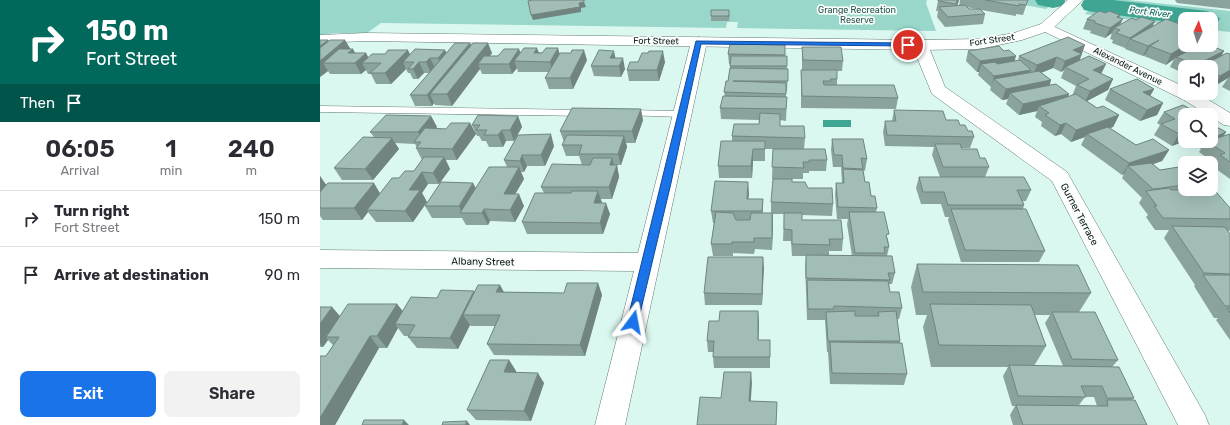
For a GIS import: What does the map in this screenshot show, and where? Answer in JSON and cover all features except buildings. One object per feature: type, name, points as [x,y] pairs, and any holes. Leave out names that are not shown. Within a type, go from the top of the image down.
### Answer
[{"type":"street","name":"Fort Street","points":[[320,38],[358,37],[920,45],[980,44],[1017,37],[1046,26],[1076,0]]},
{"type":"street","name":"Alexander Avenue","points":[[1046,26],[1190,96],[1230,121]]},
{"type":"street","points":[[610,425],[646,262],[667,183],[699,42]]},
{"type":"street","name":"Gurner Terrace","points":[[920,45],[938,90],[1060,177],[1194,425]]},
{"type":"street","name":"Albany Street","points":[[320,260],[646,262]]},
{"type":"lane","points":[[320,109],[594,113]]},
{"type":"lane","points":[[618,113],[682,114]]},
{"type":"green space","name":"Grange Recreation Reserve","points":[[320,0],[927,0],[926,3],[936,31],[737,28],[738,22],[727,22],[726,28],[381,23],[367,33],[336,33],[320,35]]},
{"type":"green space","points":[[997,0],[1055,0],[1046,9]]},
{"type":"green space","points":[[1097,0],[1128,0],[1230,11],[1230,32],[1218,31],[1218,12],[1178,12],[1178,26],[1085,14]]},
{"type":"shaded area","points":[[823,120],[851,120],[851,127],[823,127]]},
{"type":"waterway","name":"Port River","points":[[1047,0],[1053,1]]},
{"type":"waterway","name":"Port River","points":[[1093,5],[1178,15]]},
{"type":"route","points":[[633,322],[646,262],[667,183],[699,42],[908,45]]}]
